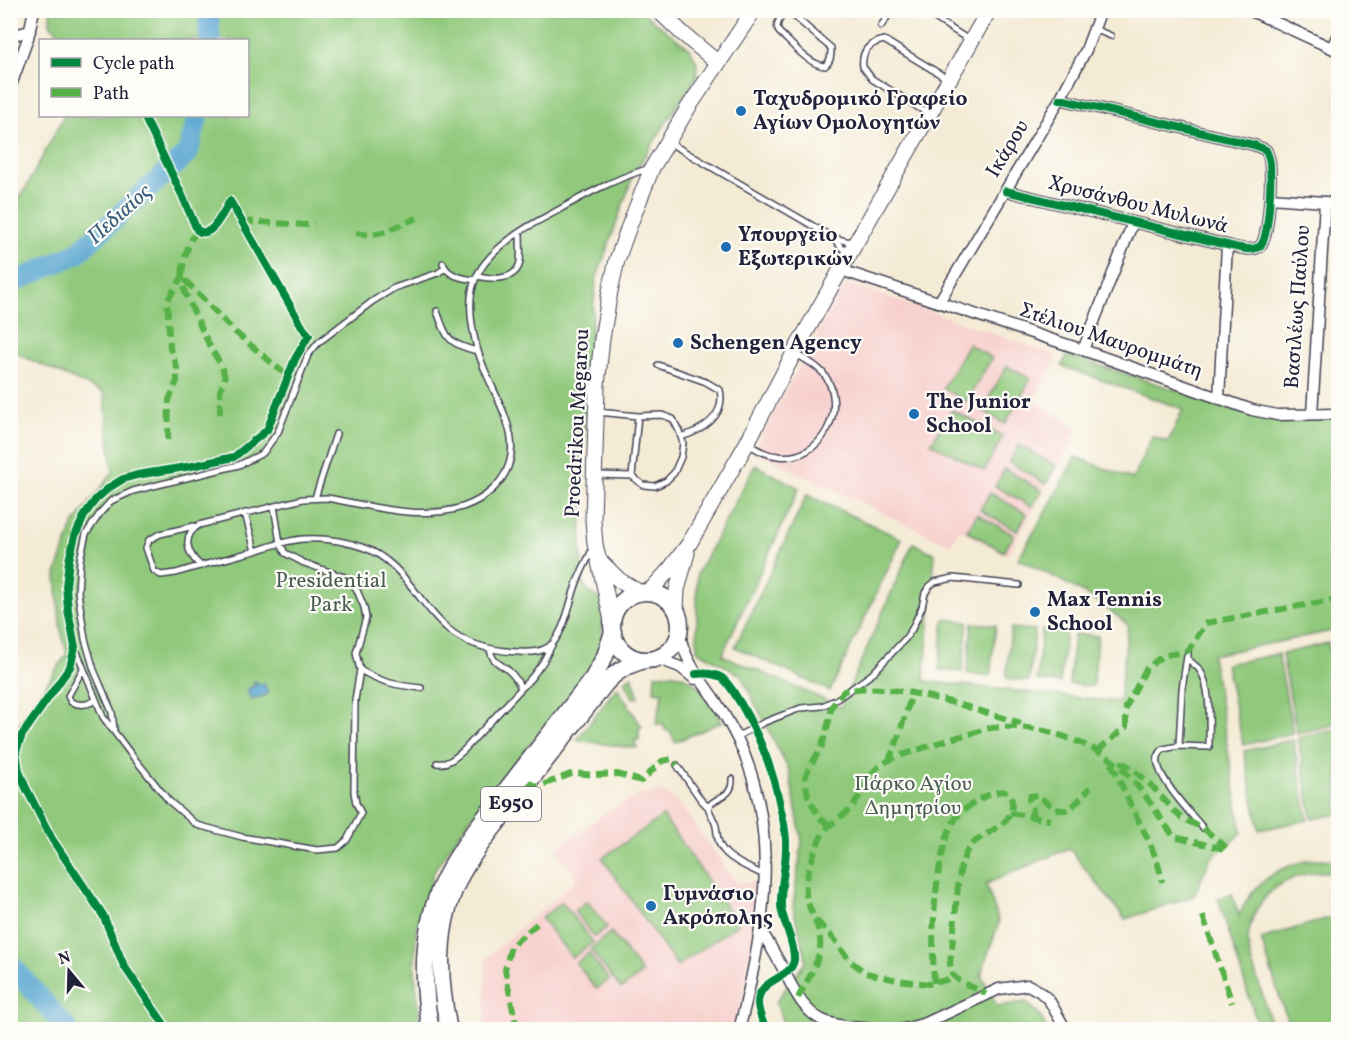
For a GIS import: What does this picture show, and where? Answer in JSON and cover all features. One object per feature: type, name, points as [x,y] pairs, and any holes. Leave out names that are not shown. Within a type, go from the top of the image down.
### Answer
[{"type":"main road","name":"Proedrikou Megarou","points":[[612,627],[595,544],[593,520],[597,386],[602,339],[617,260],[652,168],[667,141],[754,10]]},
{"type":"main road","points":[[598,560],[619,580],[644,592],[656,593],[668,600],[676,610],[680,622],[678,638],[671,648],[650,659],[637,659],[626,653],[617,644],[612,627],[616,610],[626,598],[644,592],[670,569],[689,544],[747,443],[794,353],[989,10]]},
{"type":"main road","points":[[664,13],[718,63]]},
{"type":"main road","points":[[676,610],[677,590],[689,544]]},
{"type":"main road","name":"E950","points":[[431,1029],[425,985],[426,954],[434,905],[443,881],[472,834],[593,678],[605,656],[612,627]]},
{"type":"main road","name":"E950","points":[[449,1029],[440,954],[449,902],[460,878],[472,856],[605,684],[621,668],[650,659]]},
{"type":"street","points":[[10,88],[30,31],[34,10]]},
{"type":"street","name":"Ικάρου","points":[[939,302],[1060,99],[1086,50],[1101,10]]},
{"type":"street","points":[[1249,10],[1335,50],[1338,34]]},
{"type":"street","points":[[10,36],[30,31]]},
{"type":"street","points":[[1060,99],[1254,145],[1266,150],[1270,165],[1270,198],[1338,203]]},
{"type":"street","name":"Χρυσάνθου Μυλωνά","points":[[1006,191],[1249,249],[1256,249],[1262,245],[1266,236],[1270,198]]},
{"type":"street","name":"Βασιλέως Παύλου","points":[[1312,414],[1324,202]]},
{"type":"street","points":[[1083,350],[1133,222]]},
{"type":"street","points":[[1219,399],[1227,245]]},
{"type":"street","name":"Στέλιου Μαυρομμάτη","points":[[841,270],[1083,350],[1244,408],[1277,415],[1338,414]]},
{"type":"street","points":[[679,632],[687,658],[736,737],[745,756],[755,785],[763,826],[766,876],[760,928],[746,1005],[739,1029]]},
{"type":"street","points":[[650,659],[680,667],[708,691]]},
{"type":"street","points":[[760,928],[792,987],[811,1013],[824,1021],[839,1025],[883,1029]]},
{"type":"street","points":[[902,1029],[926,1023],[999,989],[1028,985],[1049,1000],[1066,1029]]},
{"type":"lane","points":[[787,10],[831,48],[829,63],[825,66],[812,62],[779,32],[777,24],[787,10]]},
{"type":"lane","points":[[881,26],[892,10]]},
{"type":"lane","points":[[922,10],[972,42]]},
{"type":"lane","points":[[1094,29],[1111,36]]},
{"type":"lane","points":[[930,114],[872,79],[862,67],[863,54],[869,45],[884,40],[950,80]]},
{"type":"lane","points":[[667,141],[832,237],[844,251],[853,249],[850,241],[832,237]]},
{"type":"lane","points":[[554,641],[549,647],[534,652],[506,652],[460,638],[447,628],[397,570],[381,556],[366,548],[342,542],[302,539],[280,543],[166,575],[157,573],[152,567],[146,548],[149,540],[167,532],[315,498],[421,513],[440,512],[459,507],[475,502],[489,492],[504,476],[512,448],[505,415],[477,351],[471,305],[476,278],[489,259],[520,232],[596,190],[634,173],[652,168]]},
{"type":"lane","points":[[114,731],[112,712],[94,670],[85,639],[78,592],[80,560],[86,534],[96,519],[111,501],[132,490],[239,465],[263,453],[278,432],[308,355],[319,342],[394,288],[438,273],[444,266],[452,274],[463,278],[502,278],[512,274],[518,269],[520,262],[520,232]]},
{"type":"lane","points":[[437,311],[447,338],[461,347],[477,351]]},
{"type":"lane","points":[[747,443],[762,452],[779,457],[794,456],[810,449],[828,430],[833,416],[834,401],[831,387],[824,374],[812,362],[794,353]]},
{"type":"lane","points":[[658,366],[706,382],[720,390],[722,399],[717,415],[704,427],[681,437]]},
{"type":"lane","points":[[594,475],[632,476],[643,485],[655,486],[666,481],[674,473],[681,457],[683,443],[673,419],[662,415],[638,416],[596,412]]},
{"type":"lane","points":[[632,476],[638,416]]},
{"type":"lane","points":[[315,498],[336,434]]},
{"type":"lane","points":[[75,647],[104,717],[169,801],[197,825],[242,837],[317,850],[338,848],[347,840],[361,813],[354,792],[355,700],[360,670],[356,653],[366,618],[364,607],[356,588],[347,578],[321,570],[285,553],[280,543],[274,506]]},
{"type":"lane","points":[[245,513],[255,550]]},
{"type":"lane","points":[[199,525],[192,529],[188,539],[190,551],[201,566]]},
{"type":"lane","points":[[437,763],[442,764],[452,760],[464,750],[543,662],[559,633],[579,575],[595,544]]},
{"type":"lane","points":[[736,737],[765,722],[801,708],[830,703],[872,674],[905,639],[922,608],[925,593],[935,582],[953,578],[1019,585]]},
{"type":"lane","points":[[490,649],[496,663],[508,670],[516,678],[521,688]]},
{"type":"lane","points":[[1179,746],[1182,689],[1188,651],[1188,659],[1200,670],[1207,691],[1209,747],[1179,746],[1163,749],[1158,757],[1158,767],[1176,797],[1203,828]]},
{"type":"lane","points":[[83,669],[69,696],[71,702],[87,705],[96,700]]},
{"type":"lane","points":[[360,670],[392,684],[421,688]]},
{"type":"lane","points":[[677,765],[700,800],[708,807],[716,826],[718,843],[722,849],[746,867],[766,876]]},
{"type":"lane","points":[[708,807],[729,793],[732,779]]},
{"type":"shaded area","name":"The Junior School","points":[[845,282],[1058,356],[1034,400],[1077,429],[1061,462],[1007,555],[960,529],[950,545],[753,451]]},
{"type":"shaded area","name":"Γυμνάσιο Ακρόπολης","points":[[662,791],[679,803],[737,883],[756,881],[757,929],[735,1029],[485,1030],[486,958],[577,879],[555,850],[608,811],[640,795]]},
{"type":"green space","name":"Presidential Park","points":[[50,11],[641,11],[690,49],[697,63],[696,78],[634,173],[596,280],[583,450],[581,540],[582,578],[587,591],[599,598],[603,615],[601,652],[590,670],[552,718],[481,803],[435,869],[416,930],[415,974],[421,1029],[11,1029],[10,727],[18,726],[67,654],[60,626],[56,574],[73,525],[113,472],[104,393],[11,351],[11,207],[23,193],[63,117],[249,117],[249,39],[64,39],[50,24]]},
{"type":"green space","points":[[968,344],[992,358],[966,402],[943,388]]},
{"type":"green space","name":"Πάρκο Αγίου Δημητρίου","points":[[1067,355],[1270,420],[1338,418],[1338,630],[1212,655],[1242,833],[1210,859],[1194,896],[1125,919],[1069,848],[986,884],[999,922],[981,974],[997,1006],[1026,1002],[1039,1014],[1047,1029],[785,1029],[776,1002],[806,961],[793,907],[802,841],[789,771],[741,675],[697,650],[697,574],[755,465],[799,488],[722,655],[841,707],[913,543],[935,554],[924,681],[1119,702],[1128,625],[1089,596],[1018,559],[1075,457],[1133,479],[1152,436],[1168,442],[1183,409],[1062,366]]},
{"type":"green space","points":[[1007,366],[1031,379],[1005,424],[982,410]]},
{"type":"green space","points":[[952,410],[1003,437],[984,471],[931,443]]},
{"type":"green space","points":[[1019,445],[1056,466],[1046,484],[1009,462]]},
{"type":"green space","points":[[1005,469],[1042,491],[1032,507],[995,486]]},
{"type":"green space","points":[[990,493],[1027,514],[1017,531],[980,510]]},
{"type":"green space","points":[[807,495],[902,539],[830,691],[735,647]]},
{"type":"green space","points":[[977,514],[1014,535],[1004,552],[967,531]]},
{"type":"green space","points":[[944,619],[968,622],[962,672],[939,670]]},
{"type":"green space","points":[[972,623],[996,625],[990,676],[967,673]]},
{"type":"green space","points":[[1011,628],[1035,630],[1029,681],[1006,678]]},
{"type":"green space","points":[[1042,630],[1066,632],[1060,683],[1037,680]]},
{"type":"green space","points":[[1074,634],[1098,636],[1093,686],[1069,684]]},
{"type":"green space","points":[[1328,643],[1338,693],[1338,724],[1297,733],[1282,654]]},
{"type":"green space","points":[[1278,654],[1293,733],[1243,745],[1226,664]]},
{"type":"green space","points":[[655,674],[683,676],[697,686],[714,707],[722,722],[675,742],[670,731],[665,730],[664,724],[656,724],[663,692],[654,691]]},
{"type":"green space","points":[[632,676],[639,697],[633,698],[625,681]]},
{"type":"green space","points":[[617,687],[642,727],[639,727],[639,740],[634,740],[637,748],[577,740]]},
{"type":"green space","points":[[1338,729],[1338,814],[1312,819],[1298,738]]},
{"type":"green space","points":[[1293,740],[1308,820],[1259,830],[1244,751]]},
{"type":"green space","points":[[663,816],[738,924],[677,966],[602,858]]},
{"type":"green space","points":[[1315,859],[1338,860],[1338,873],[1309,874],[1281,884],[1262,901],[1251,924],[1249,951],[1273,1029],[1259,1029],[1218,898],[1232,894],[1239,916],[1252,894],[1269,877],[1291,866]]},
{"type":"green space","points":[[587,901],[607,927],[594,937],[574,911]]},
{"type":"green space","points":[[562,902],[593,942],[572,958],[541,918]]},
{"type":"green space","points":[[1338,915],[1338,1029],[1290,1029],[1261,939]]},
{"type":"green space","points":[[611,932],[642,973],[621,989],[590,949]]},
{"type":"green space","points":[[589,953],[609,980],[596,989],[576,963]]},
{"type":"green space","points":[[1213,1019],[1215,1029],[1182,1029],[1181,1026]]},
{"type":"water","points":[[256,681],[258,685],[264,683],[268,694],[251,700],[247,689],[255,686],[253,682]]},
{"type":"waterway","name":"Πεδιαίος","points":[[208,10],[210,39]]},
{"type":"waterway","name":"Πεδιαίος","points":[[10,284],[76,254],[188,153],[198,117]]},
{"type":"waterway","name":"Πεδιαίος","points":[[10,964],[68,1030]]},
{"type":"marked path","points":[[356,233],[370,235],[387,231],[417,218]]},
{"type":"marked path","points":[[242,221],[306,225],[314,223]]},
{"type":"marked path","points":[[197,230],[186,253],[182,277],[235,332],[284,373]]},
{"type":"marked path","points":[[168,440],[169,400],[177,381],[177,368],[170,348],[167,301],[182,277],[185,293],[212,351],[222,366],[225,378],[220,391],[220,420]]},
{"type":"marked path","points":[[1097,751],[1126,727],[1126,707],[1146,669],[1162,656],[1188,651],[1206,623],[1338,599]]},
{"type":"marked path","points":[[830,825],[821,819],[814,808],[808,796],[805,778],[822,746],[832,706],[844,691],[886,689],[909,693],[1021,723]]},
{"type":"marked path","points":[[888,762],[912,694]]},
{"type":"marked path","points":[[798,998],[814,967],[820,948],[818,929],[807,900],[806,884],[822,835],[852,807],[876,769],[887,761],[907,753],[991,728],[1018,727],[1045,731],[1096,750],[1120,767],[1140,789],[1174,837],[1229,850]]},
{"type":"marked path","points":[[528,782],[537,787],[574,773],[618,774],[641,781],[662,761],[672,759],[677,765]]},
{"type":"marked path","points":[[1120,762],[1148,782],[1181,818],[1203,828],[1227,848]]},
{"type":"marked path","points":[[1111,764],[1153,850],[1162,882]]},
{"type":"marked path","points":[[1030,818],[1033,811],[1030,796],[1038,795],[1055,808],[1066,810],[1077,802],[1090,787]]},
{"type":"marked path","points":[[934,983],[933,938],[936,894],[948,834],[955,819],[968,807],[983,797],[1006,792],[1012,804],[1007,820],[972,844],[962,862],[950,964],[954,976],[986,994]]},
{"type":"marked path","points":[[1010,813],[1050,820]]},
{"type":"marked path","points":[[1203,916],[1232,1003]]},
{"type":"marked path","points":[[817,921],[850,961],[866,973],[929,984],[953,976]]},
{"type":"marked path","points":[[517,1030],[505,970],[511,946],[539,922]]},
{"type":"cycle path","points":[[1006,191],[1239,248],[1255,248],[1263,242],[1268,221],[1270,195],[1270,162],[1266,150],[1254,145],[1060,99]]},
{"type":"cycle path","points":[[144,117],[197,230],[207,232],[212,229],[230,201],[309,335],[295,359],[267,430],[234,457],[123,479],[96,499],[85,514],[75,536],[66,586],[75,647],[70,667],[22,735],[16,751],[19,771],[52,839],[103,915],[124,966],[168,1030]]},
{"type":"cycle path","points":[[696,674],[716,675],[722,678],[741,704],[770,766],[784,824],[786,850],[781,906],[793,946],[794,960],[792,967],[763,989],[759,995],[759,1010],[766,1030]]},
{"type":"place","name":"Ταχυδρομικό Γραφείο Αγίων Ομολογητών","points":[[741,111]]},
{"type":"place","name":"Υπουργείο Εξωτερικών","points":[[726,247]]},
{"type":"place","name":"Schengen Agency","points":[[678,343]]},
{"type":"place","name":"The Junior School","points":[[914,414]]},
{"type":"place","name":"Max Tennis School","points":[[1035,612]]},
{"type":"place","name":"Γυμνάσιο Ακρόπολης","points":[[651,906]]}]
